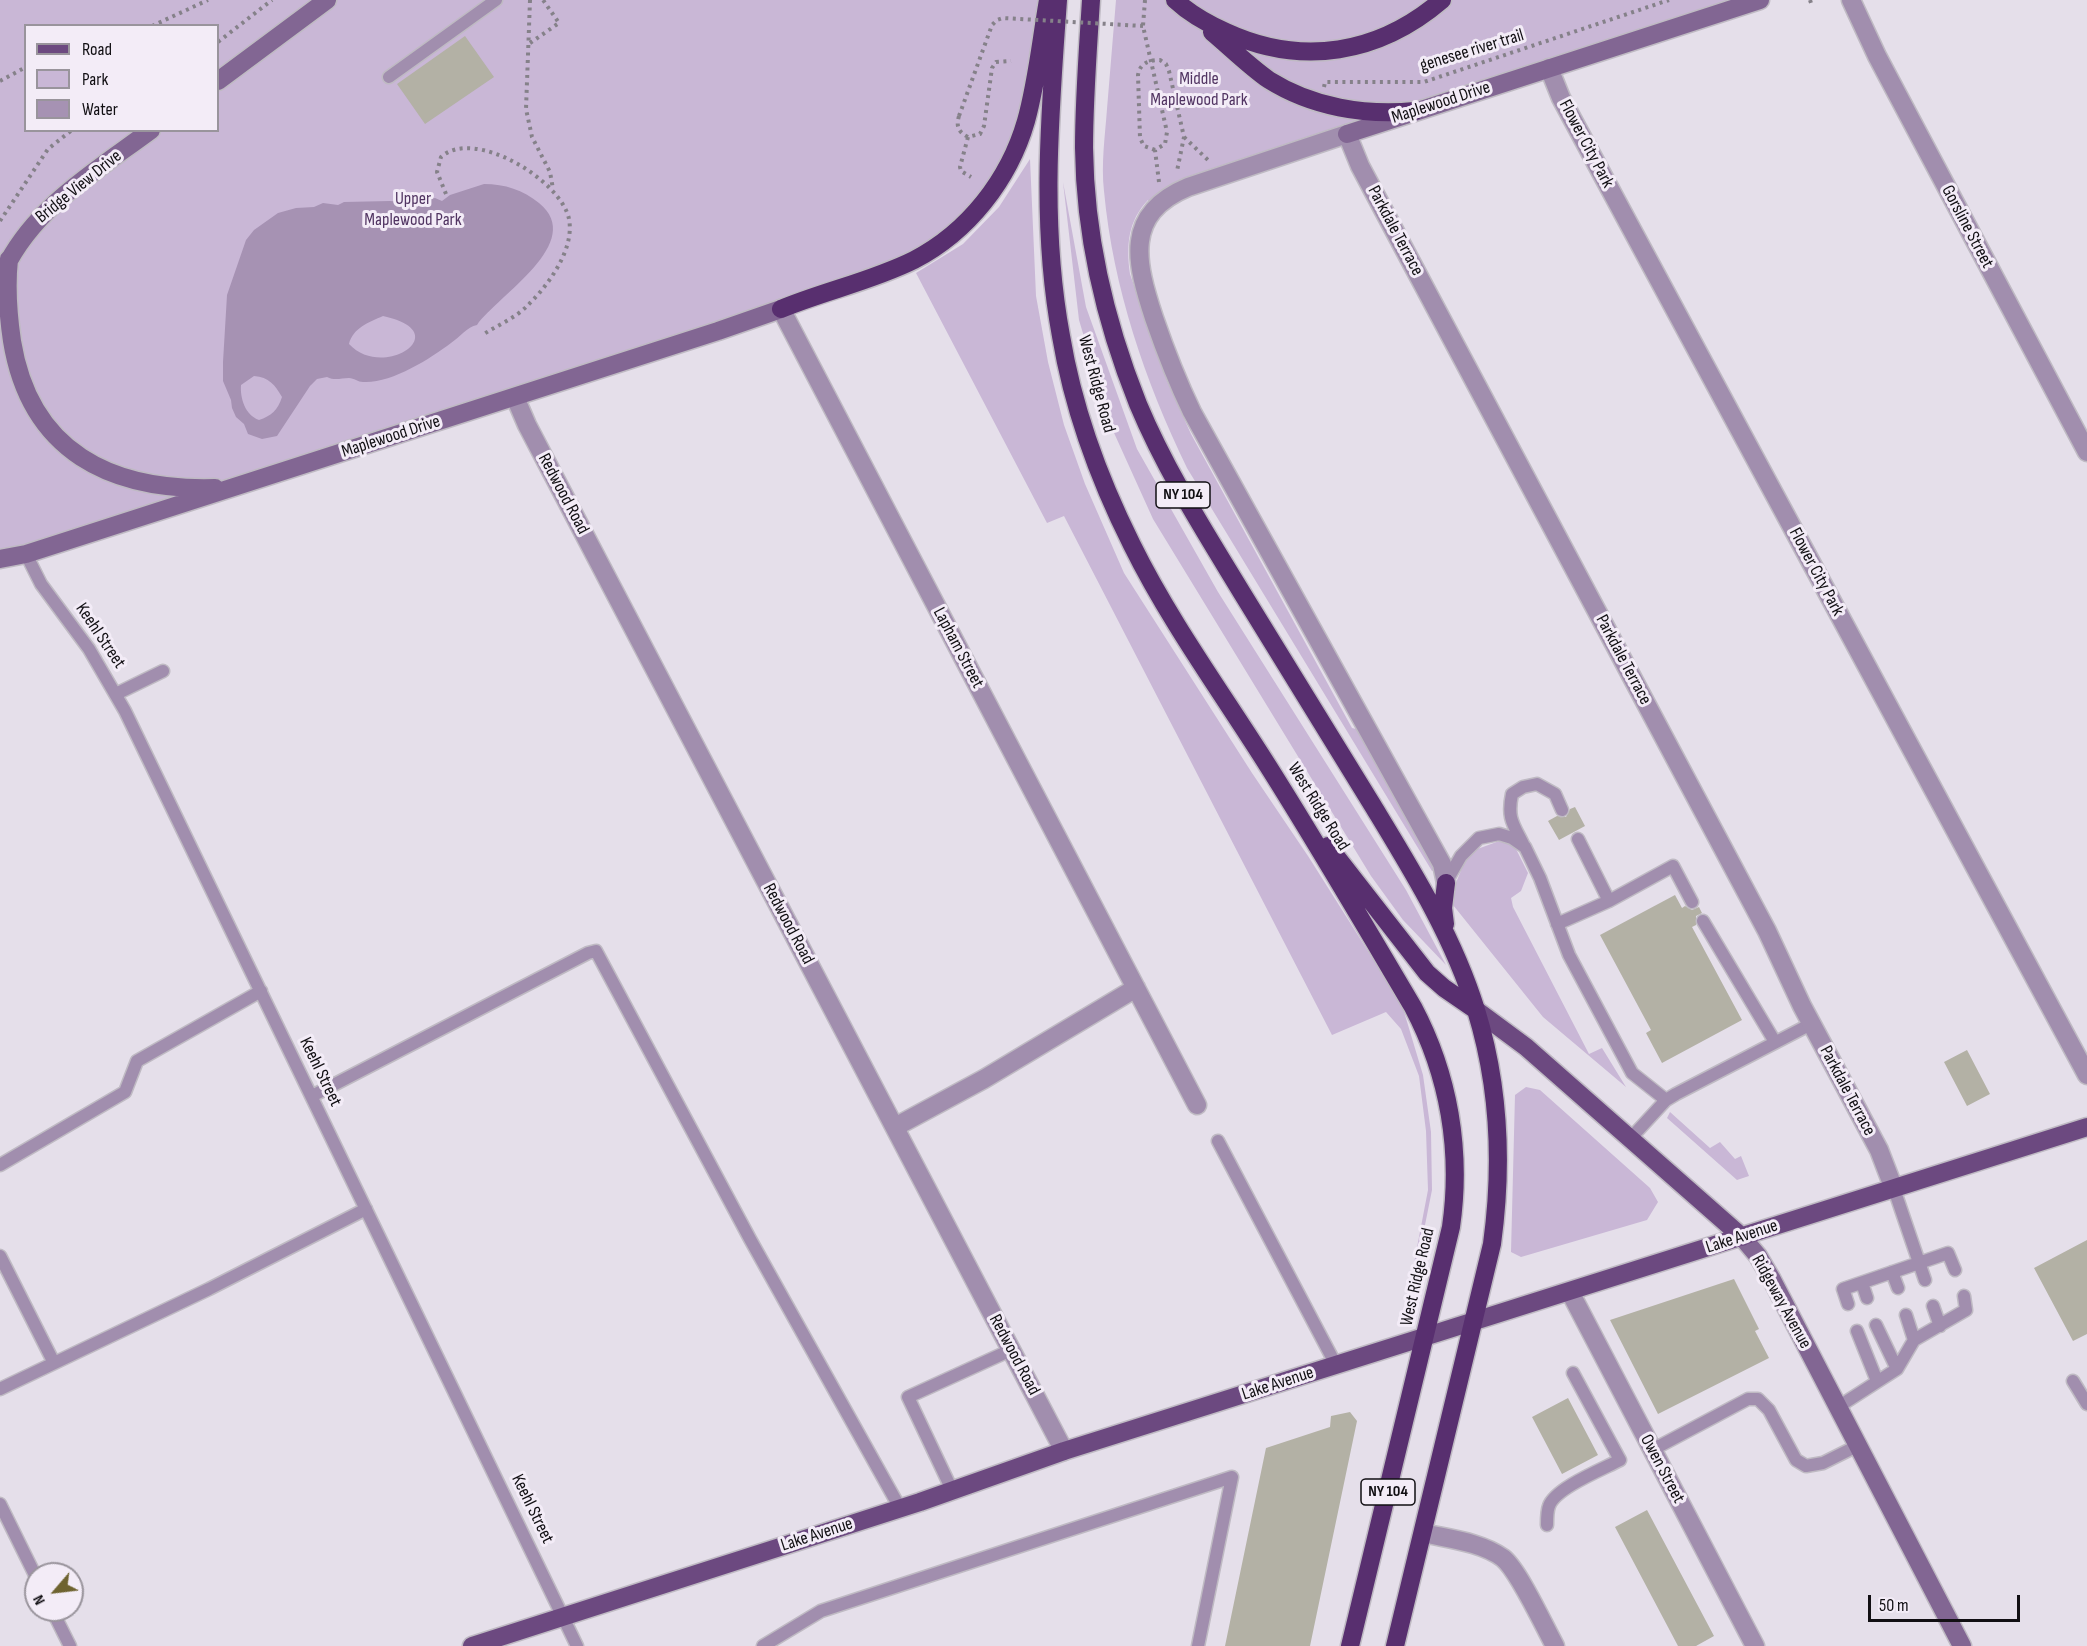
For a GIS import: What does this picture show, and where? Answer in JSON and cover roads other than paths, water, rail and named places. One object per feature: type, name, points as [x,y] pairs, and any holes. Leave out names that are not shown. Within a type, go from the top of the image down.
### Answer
[{"type":"highway","points":[[781,309],[885,273],[915,259],[945,240],[971,217],[1001,176],[1022,135],[1035,78],[1048,0]]},
{"type":"highway","name":"West Ridge Road","points":[[1058,0],[1048,156],[1048,229],[1055,301],[1069,376],[1102,479],[1133,547],[1169,611],[1267,764],[1413,1007],[1427,1034],[1442,1078],[1453,1136],[1455,1194],[1448,1244],[1350,1646]]},
{"type":"highway","name":"West Ridge Road","points":[[1091,0],[1084,151],[1087,196],[1096,261],[1104,296],[1116,341],[1137,401],[1152,437],[1186,501],[1412,871],[1447,935],[1476,1010],[1494,1091],[1499,1169],[1492,1244],[1395,1646]]},
{"type":"highway","points":[[1177,2],[1215,27],[1244,40],[1283,50],[1312,52],[1343,49],[1380,39],[1421,17],[1442,0]]},
{"type":"highway","points":[[1177,2],[1263,75],[1287,90],[1320,102],[1366,112],[1415,111]]},
{"type":"highway","points":[[1267,764],[1427,973],[1476,1010]]},
{"type":"highway","points":[[1446,883],[1443,908],[1447,935]]},
{"type":"main road","name":"Ridgeway Avenue","points":[[1476,1010],[1526,1047],[1742,1237]]},
{"type":"main road","name":"Lake Avenue","points":[[472,1646],[900,1508],[1064,1451],[2087,1127]]},
{"type":"street","points":[[219,80],[327,0]]},
{"type":"street","name":"Maplewood Drive","points":[[1446,883],[1443,864],[1183,393],[1159,334],[1142,278],[1138,258],[1141,233],[1155,207],[1181,190],[1415,111],[1760,0]]},
{"type":"street","name":"Gorsline Street","points":[[1851,0],[1877,56],[2087,452]]},
{"type":"street","name":"Flower City Park","points":[[1549,68],[1561,99],[2087,1075]]},
{"type":"street","name":"Bridge View Drive","points":[[0,284],[9,259],[28,230],[48,208],[148,132]]},
{"type":"street","name":"Parkdale Terrace","points":[[1347,134],[1360,166],[1767,931],[1811,1024],[1879,1150],[1894,1189]]},
{"type":"street","points":[[9,259],[7,294],[10,330],[18,368],[37,412],[63,444],[99,468],[139,482],[186,489],[238,487]]},
{"type":"street","name":"Maplewood Drive","points":[[0,558],[26,554],[238,487],[718,332],[781,309]]},
{"type":"street","name":"Lapham Street","points":[[781,309],[1197,1105]]},
{"type":"street","name":"Redwood Road","points":[[515,397],[527,425],[1064,1451]]},
{"type":"street","points":[[895,1127],[984,1079],[1136,988]]},
{"type":"street","name":"Ridgeway Avenue","points":[[1742,1237],[1758,1256],[1771,1278],[1962,1646]]},
{"type":"street","name":"Owen Street","points":[[1570,1292],[1755,1646]]},
{"type":"street","points":[[1424,1533],[1476,1545],[1504,1559],[1522,1585],[1555,1646]]},
{"type":"lane","points":[[389,77],[496,0]]},
{"type":"lane","name":"Keehl Street","points":[[26,554],[41,584],[89,649],[116,694],[577,1646]]},
{"type":"lane","points":[[116,694],[163,671]]},
{"type":"lane","points":[[1562,810],[1555,794],[1537,784],[1512,794],[1509,810],[1512,822],[1540,878],[1569,955],[1632,1073],[1666,1100]]},
{"type":"lane","points":[[1446,883],[1468,847],[1486,835],[1493,833],[1506,836],[1525,847]]},
{"type":"lane","points":[[1578,839],[1609,901]]},
{"type":"lane","points":[[1557,924],[1609,901],[1673,866],[1692,902]]},
{"type":"lane","points":[[1702,921],[1775,1042]]},
{"type":"lane","points":[[312,1096],[588,953],[597,951],[750,1239],[900,1508]]},
{"type":"lane","points":[[0,1164],[125,1092],[137,1061],[261,991]]},
{"type":"lane","points":[[1630,1139],[1666,1100],[1811,1024]]},
{"type":"lane","points":[[1218,1141],[1336,1365]]},
{"type":"lane","points":[[1894,1189],[1925,1280]]},
{"type":"lane","points":[[0,1389],[210,1289],[366,1209]]},
{"type":"lane","points":[[1848,1304],[1843,1290],[1948,1253],[1955,1270]]},
{"type":"lane","points":[[0,1256],[54,1363]]},
{"type":"lane","points":[[1892,1272],[1898,1288]]},
{"type":"lane","points":[[1862,1283],[1867,1298]]},
{"type":"lane","points":[[1838,1407],[1897,1369],[1914,1340],[1966,1310],[1964,1296]]},
{"type":"lane","points":[[1933,1306],[1940,1326]]},
{"type":"lane","points":[[1906,1315],[1914,1340]]},
{"type":"lane","points":[[1876,1325],[1897,1369]]},
{"type":"lane","points":[[1857,1331],[1878,1381]]},
{"type":"lane","points":[[952,1490],[908,1397],[1011,1350]]},
{"type":"lane","points":[[1547,1525],[1549,1505],[1557,1496],[1620,1460],[1573,1373]]},
{"type":"lane","points":[[2073,1381],[2087,1404]]},
{"type":"lane","points":[[1652,1450],[1748,1399],[1758,1399],[1769,1410],[1796,1460],[1806,1466],[1823,1463],[1857,1446]]},
{"type":"lane","points":[[764,1646],[821,1611],[1232,1477],[1198,1646]]},
{"type":"lane","points":[[0,1504],[29,1562]]},
{"type":"lane","points":[[58,1622],[70,1646]]},
{"type":"water","points":[[484,184],[499,185],[527,195],[539,203],[551,218],[553,234],[546,251],[534,267],[477,325],[432,356],[397,375],[374,382],[361,382],[351,378],[317,379],[277,436],[262,439],[248,434],[244,424],[236,417],[232,408],[223,381],[223,362],[227,295],[246,240],[254,230],[278,213],[296,208],[314,207],[323,203],[338,205],[344,202],[390,201],[406,205],[435,198],[442,201],[450,195]],"holes":[[[383,316],[404,323],[414,332],[414,342],[407,350],[394,356],[379,357],[363,354],[349,344],[358,330]],[[254,376],[271,382],[282,397],[274,412],[259,420],[254,418],[244,406],[241,395],[241,385]]]},
{"type":"park label","name":"Middle Maplewood Park","points":[[1199,89]]},
{"type":"park label","name":"Upper Maplewood Park","points":[[413,209]]}]
